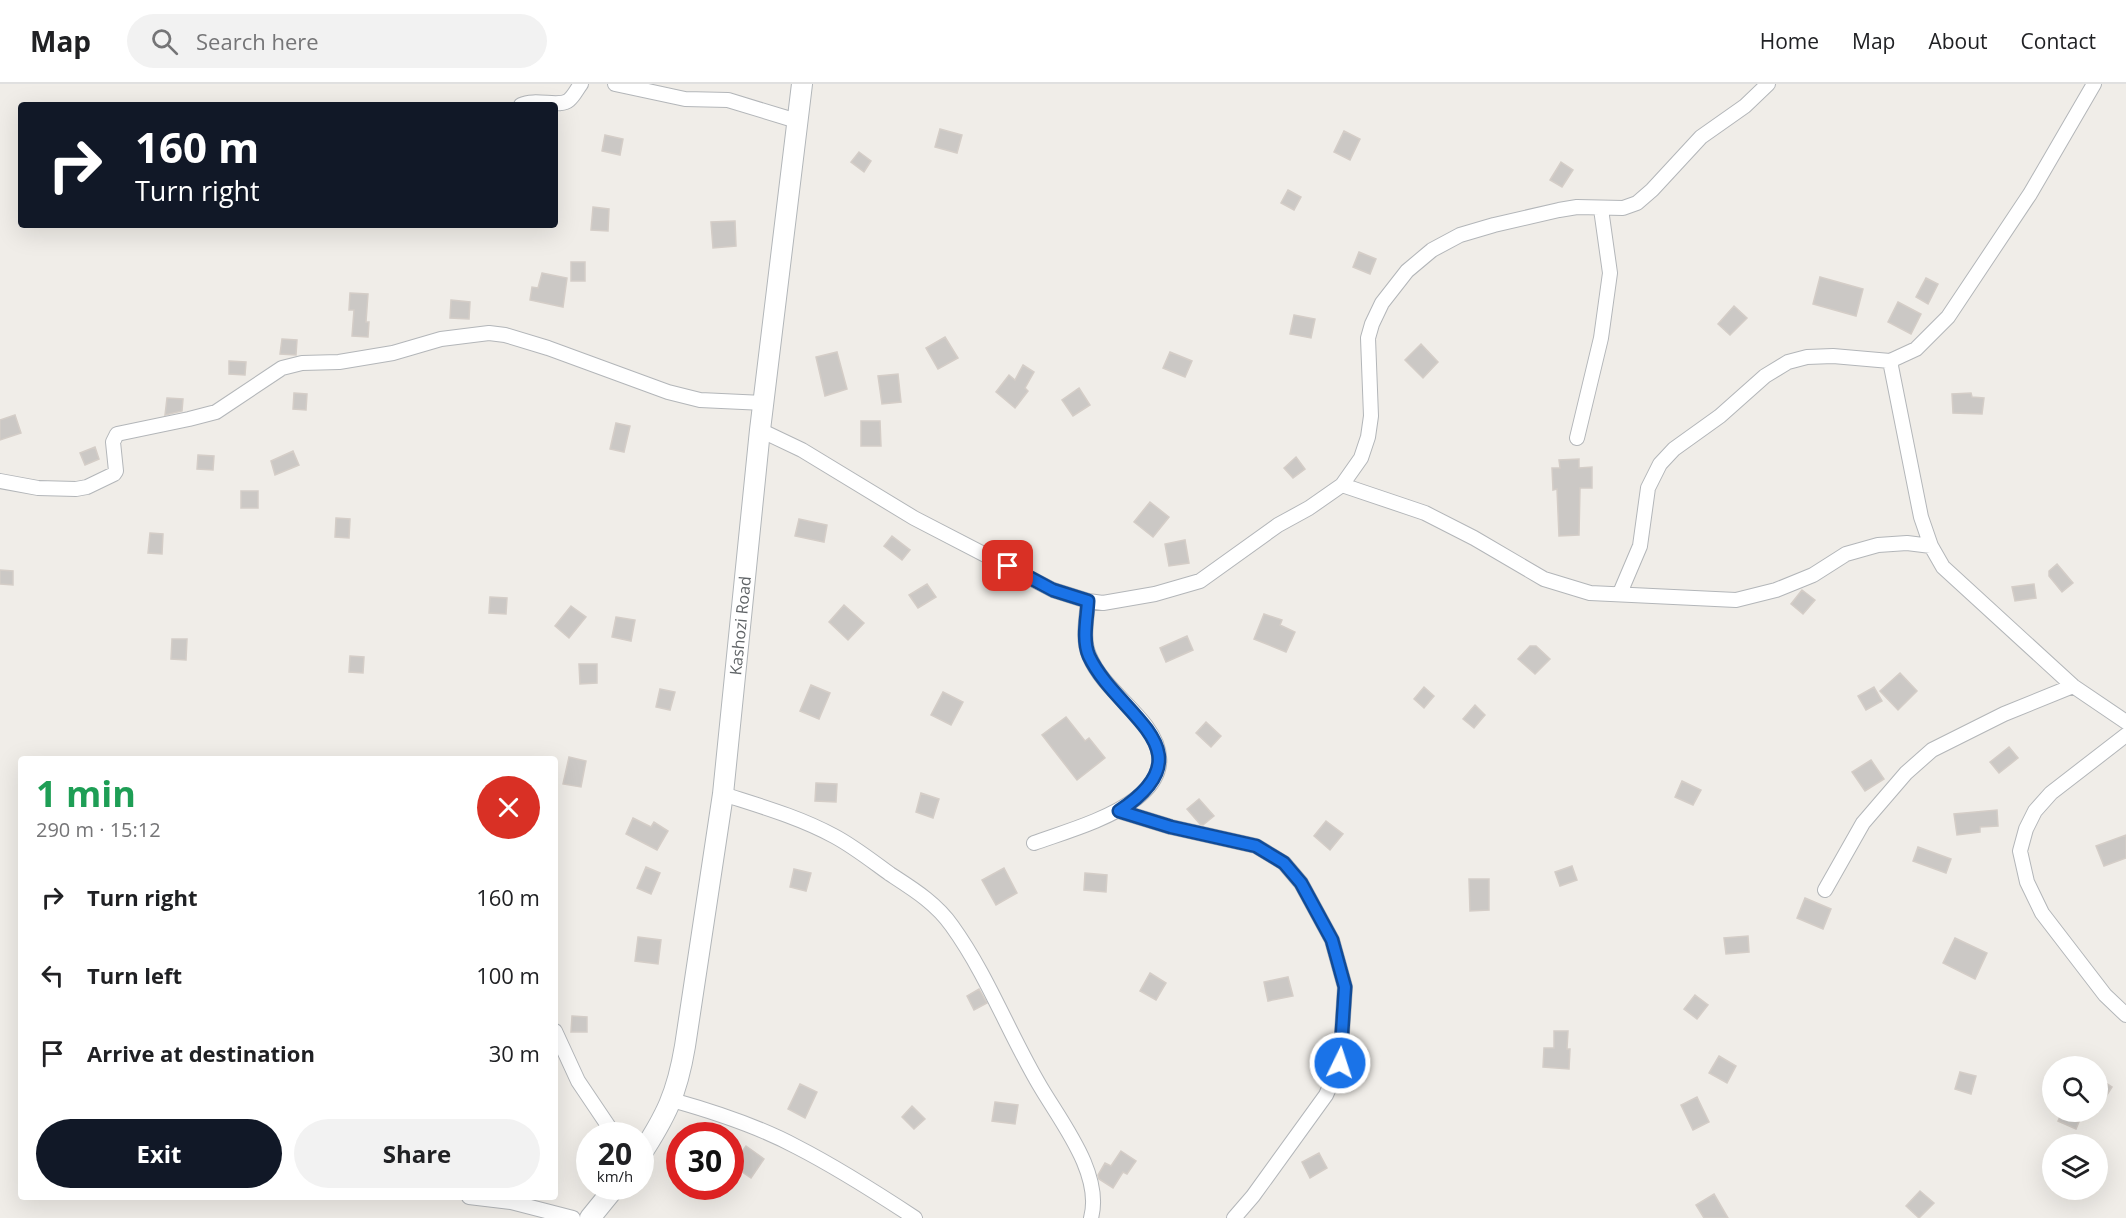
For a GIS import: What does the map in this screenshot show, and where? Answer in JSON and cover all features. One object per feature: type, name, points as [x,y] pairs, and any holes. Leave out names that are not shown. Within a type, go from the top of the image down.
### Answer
[{"type":"main road","name":"Kashozi Road","points":[[654,1134],[672,1100],[681,1074],[723,794],[760,430],[802,84]]},
{"type":"main road","points":[[591,1218],[605,1200]]},
{"type":"street","points":[[558,104],[568,101],[581,84]]},
{"type":"street","points":[[615,84],[685,99],[728,100],[797,121]]},
{"type":"street","points":[[760,430],[802,450],[914,518],[1053,590],[1088,601],[1103,603],[1155,594],[1200,581],[1278,525],[1309,508],[1342,484],[1361,458],[1368,437],[1371,416],[1368,338],[1372,324],[1394,285],[1407,271],[1432,250],[1460,235],[1559,210],[1577,207],[1623,208],[1637,203],[1701,137],[1744,106],[1768,84]]},
{"type":"street","points":[[1620,593],[1640,546],[1648,488],[1660,464],[1674,449],[1720,416],[1765,376],[1788,362],[1807,357],[1833,356],[1890,361],[1917,349],[1948,317],[2030,194],[2094,84]]},
{"type":"street","points":[[1577,438],[1601,338],[1610,273],[1601,209]]},
{"type":"street","points":[[0,482],[38,488],[87,488],[116,471],[113,441],[117,435],[216,412],[232,399],[282,368],[302,363],[339,362],[393,354],[441,339],[472,334],[505,335],[548,348],[668,392],[700,400],[764,403]]},
{"type":"street","points":[[1890,361],[1922,517],[1931,546],[1943,567],[2073,686],[2126,722]]},
{"type":"street","points":[[1342,484],[1425,513],[1544,579],[1590,593],[1736,600],[1776,590],[1813,575],[1846,554],[1878,545],[1907,543],[1931,546]]},
{"type":"street","points":[[1034,843],[1119,811],[1139,797],[1152,783],[1159,770],[1156,744],[1146,726],[1119,697],[1088,654],[1085,639],[1088,601]]},
{"type":"street","points":[[1825,890],[1863,823],[1906,773],[1932,750],[2004,714],[2073,686]]},
{"type":"street","points":[[2126,735],[2051,793],[2035,811],[2026,828],[2020,851],[2027,882],[2042,913],[2105,995],[2126,1015]]},
{"type":"street","points":[[723,794],[798,819],[834,836],[929,900],[952,926],[980,972],[1038,1084],[1073,1141],[1092,1185],[1091,1218]]},
{"type":"street","points":[[1119,811],[1171,827],[1256,846],[1284,863],[1301,883],[1332,940],[1345,987],[1340,1063],[1326,1095],[1234,1218]]},
{"type":"street","points":[[558,1038],[578,1081],[606,1122]]},
{"type":"street","points":[[672,1100],[728,1118],[797,1147],[876,1192],[915,1218]]},
{"type":"street","points":[[494,1200],[573,1218]]},
{"type":"building","points":[[940,129],[962,135],[957,153],[935,147]]},
{"type":"building","points":[[1344,131],[1360,139],[1350,160],[1334,152]]},
{"type":"building","points":[[605,135],[623,139],[620,155],[602,151]]},
{"type":"building","points":[[859,152],[871,161],[864,172],[851,162]]},
{"type":"building","points":[[1561,162],[1573,170],[1562,187],[1550,180]]},
{"type":"building","points":[[1288,190],[1301,197],[1294,210],[1281,203]]},
{"type":"building","points":[[593,207],[609,209],[608,231],[591,230]]},
{"type":"building","points":[[735,221],[736,246],[713,248],[711,222]]},
{"type":"building","points":[[1359,252],[1376,259],[1370,274],[1353,267]]},
{"type":"building","points":[[571,262],[585,262],[585,281],[571,281]]},
{"type":"building","points":[[542,273],[567,278],[563,307],[530,300],[532,287],[538,288]]},
{"type":"building","points":[[1820,277],[1863,289],[1856,316],[1813,304]]},
{"type":"building","points":[[1926,278],[1938,284],[1928,304],[1916,297]]},
{"type":"building","points":[[350,293],[368,294],[366,322],[369,322],[368,337],[352,336],[354,310],[349,310]]},
{"type":"building","points":[[451,300],[470,302],[469,319],[450,318]]},
{"type":"building","points":[[1898,302],[1921,314],[1911,334],[1888,322]]},
{"type":"building","points":[[1734,306],[1747,318],[1730,335],[1718,324]]},
{"type":"building","points":[[1294,315],[1315,319],[1311,338],[1290,334]]},
{"type":"building","points":[[945,337],[958,358],[938,369],[926,348]]},
{"type":"building","points":[[282,339],[297,340],[296,355],[280,354]]},
{"type":"building","points":[[1421,344],[1438,362],[1423,378],[1405,360]]},
{"type":"building","points":[[837,352],[847,389],[825,396],[816,357]]},
{"type":"building","points":[[1170,352],[1192,361],[1185,377],[1163,368]]},
{"type":"building","points":[[229,361],[246,362],[245,375],[229,374]]},
{"type":"building","points":[[1023,365],[1034,372],[1025,388],[1028,391],[1015,408],[996,392],[1009,375],[1015,380]]},
{"type":"building","points":[[898,374],[901,402],[882,404],[878,376]]},
{"type":"building","points":[[1079,388],[1090,405],[1073,416],[1062,400]]},
{"type":"building","points":[[294,393],[307,394],[306,410],[293,409]]},
{"type":"building","points":[[1971,393],[1972,397],[1984,398],[1982,414],[1953,413],[1952,394]]},
{"type":"building","points":[[167,398],[183,399],[182,411],[165,415]]},
{"type":"building","points":[[15,415],[21,433],[0,440],[0,420]]},
{"type":"building","points":[[861,421],[880,421],[881,446],[861,446]]},
{"type":"building","points":[[616,423],[630,426],[624,452],[610,449]]},
{"type":"building","points":[[95,447],[99,459],[85,465],[80,453]]},
{"type":"building","points":[[293,451],[299,465],[275,475],[271,461]]},
{"type":"building","points":[[198,455],[214,456],[213,470],[197,469]]},
{"type":"building","points":[[1296,457],[1305,469],[1293,478],[1284,468]]},
{"type":"building","points":[[1579,459],[1579,468],[1592,467],[1592,488],[1580,488],[1579,535],[1559,536],[1557,489],[1553,490],[1552,468],[1560,468],[1559,460]]},
{"type":"building","points":[[241,491],[258,491],[258,508],[241,508]]},
{"type":"building","points":[[1150,502],[1169,517],[1153,537],[1134,522]]},
{"type":"building","points":[[336,518],[350,519],[349,538],[335,537]]},
{"type":"building","points":[[799,519],[827,525],[824,542],[795,536]]},
{"type":"building","points":[[150,533],[163,534],[162,554],[148,553]]},
{"type":"building","points":[[892,536],[910,550],[902,560],[884,546]]},
{"type":"building","points":[[1185,540],[1189,563],[1169,566],[1165,544]]},
{"type":"building","points":[[2057,564],[2073,583],[2062,592],[2049,576],[2049,571]]},
{"type":"building","points":[[0,570],[13,571],[13,585],[0,584]]},
{"type":"building","points":[[927,584],[936,597],[918,608],[909,595]]},
{"type":"building","points":[[2034,584],[2036,598],[2015,601],[2012,587]]},
{"type":"building","points":[[1802,590],[1815,600],[1803,614],[1791,604]]},
{"type":"building","points":[[490,597],[507,598],[506,614],[489,613]]},
{"type":"building","points":[[844,605],[864,623],[848,640],[829,622]]},
{"type":"building","points":[[571,606],[586,617],[569,638],[555,626]]},
{"type":"building","points":[[1264,614],[1282,620],[1280,625],[1295,632],[1286,652],[1254,639]]},
{"type":"building","points":[[616,617],[635,620],[631,641],[612,637]]},
{"type":"building","points":[[1187,636],[1193,650],[1166,662],[1160,648]]},
{"type":"building","points":[[172,639],[187,639],[186,660],[171,659]]},
{"type":"building","points":[[1530,646],[1536,646],[1550,659],[1535,674],[1518,659]]},
{"type":"building","points":[[350,656],[364,657],[363,673],[349,672]]},
{"type":"building","points":[[579,664],[597,664],[597,683],[580,684]]},
{"type":"building","points":[[1900,673],[1917,691],[1898,710],[1880,691]]},
{"type":"building","points":[[811,685],[830,693],[819,719],[800,711]]},
{"type":"building","points":[[1424,687],[1434,696],[1424,708],[1414,699]]},
{"type":"building","points":[[1874,687],[1882,701],[1866,710],[1858,696]]},
{"type":"building","points":[[660,689],[675,692],[670,710],[656,707]]},
{"type":"building","points":[[943,692],[963,702],[951,725],[931,715]]},
{"type":"building","points":[[1475,705],[1485,715],[1474,728],[1463,719]]},
{"type":"building","points":[[1066,717],[1085,741],[1089,738],[1105,758],[1077,780],[1042,735]]},
{"type":"building","points":[[1206,722],[1221,736],[1211,747],[1196,733]]},
{"type":"building","points":[[2009,747],[2018,758],[1999,773],[1990,762]]},
{"type":"building","points":[[569,757],[586,761],[581,787],[563,784]]},
{"type":"building","points":[[1871,760],[1884,779],[1865,791],[1852,772]]},
{"type":"building","points":[[1682,781],[1701,790],[1693,805],[1675,797]]},
{"type":"building","points":[[816,783],[837,784],[836,802],[815,801]]},
{"type":"building","points":[[921,793],[939,799],[933,818],[916,812]]},
{"type":"building","points":[[1199,799],[1214,816],[1203,825],[1187,809]]},
{"type":"building","points":[[1997,810],[1998,826],[1980,827],[1980,832],[1957,835],[1954,814]]},
{"type":"building","points":[[633,818],[651,827],[654,822],[668,831],[657,850],[626,834]]},
{"type":"building","points":[[1326,821],[1343,834],[1330,850],[1314,836]]},
{"type":"building","points":[[2126,835],[2126,858],[2104,866],[2096,846]]},
{"type":"building","points":[[1918,847],[1951,859],[1946,873],[1913,861]]},
{"type":"building","points":[[1572,866],[1577,880],[1560,886],[1555,872]]},
{"type":"building","points":[[646,867],[660,873],[651,894],[637,888]]},
{"type":"building","points":[[1004,868],[1017,893],[996,905],[982,880]]},
{"type":"building","points":[[794,869],[811,873],[806,891],[790,887]]},
{"type":"building","points":[[1085,873],[1107,875],[1106,892],[1084,890]]},
{"type":"building","points":[[1469,879],[1489,879],[1489,910],[1470,911]]},
{"type":"building","points":[[1805,898],[1831,909],[1823,929],[1797,918]]},
{"type":"building","points":[[1748,936],[1749,952],[1726,954],[1724,938]]},
{"type":"building","points":[[638,937],[661,940],[658,964],[635,961]]},
{"type":"building","points":[[1955,938],[1987,953],[1975,979],[1943,963]]},
{"type":"building","points":[[1150,973],[1166,983],[1156,1000],[1140,991]]},
{"type":"building","points":[[1288,977],[1293,996],[1268,1001],[1264,982]]},
{"type":"building","points":[[979,989],[987,1003],[974,1010],[967,996]]},
{"type":"building","points":[[1695,995],[1708,1005],[1697,1019],[1684,1009]]},
{"type":"building","points":[[572,1016],[587,1017],[587,1032],[571,1032]]},
{"type":"building","points":[[1554,1031],[1568,1031],[1569,1069],[1543,1067],[1544,1048],[1554,1048]]},
{"type":"building","points":[[1719,1056],[1736,1066],[1727,1083],[1709,1073]]},
{"type":"building","points":[[1960,1072],[1976,1076],[1971,1094],[1955,1089]]},
{"type":"building","points":[[800,1084],[817,1092],[805,1118],[788,1109]]},
{"type":"building","points":[[1697,1097],[1709,1122],[1693,1130],[1681,1105]]},
{"type":"building","points":[[995,1102],[1018,1105],[1015,1124],[992,1121]]},
{"type":"building","points":[[912,1106],[925,1119],[914,1129],[902,1117]]},
{"type":"building","points":[[2060,1122],[2079,1122],[2076,1129]]},
{"type":"building","points":[[746,1146],[764,1159],[751,1178],[744,1173]]},
{"type":"building","points":[[1121,1151],[1136,1161],[1127,1174],[1123,1172],[1113,1188],[1099,1179],[1098,1175],[1105,1163],[1111,1166]]},
{"type":"building","points":[[1319,1153],[1327,1168],[1310,1178],[1302,1162]]},
{"type":"building","points":[[1920,1191],[1934,1203],[1919,1218],[1906,1206]]},
{"type":"building","points":[[1714,1194],[1728,1218],[1704,1218],[1696,1205]]},
{"type":"route","points":[[1008,566],[1053,590],[1088,601],[1085,639],[1088,654],[1119,697],[1146,726],[1156,744],[1159,770],[1152,783],[1139,797],[1119,811],[1171,827],[1256,846],[1284,863],[1301,883],[1332,940],[1345,987],[1340,1063]]}]
